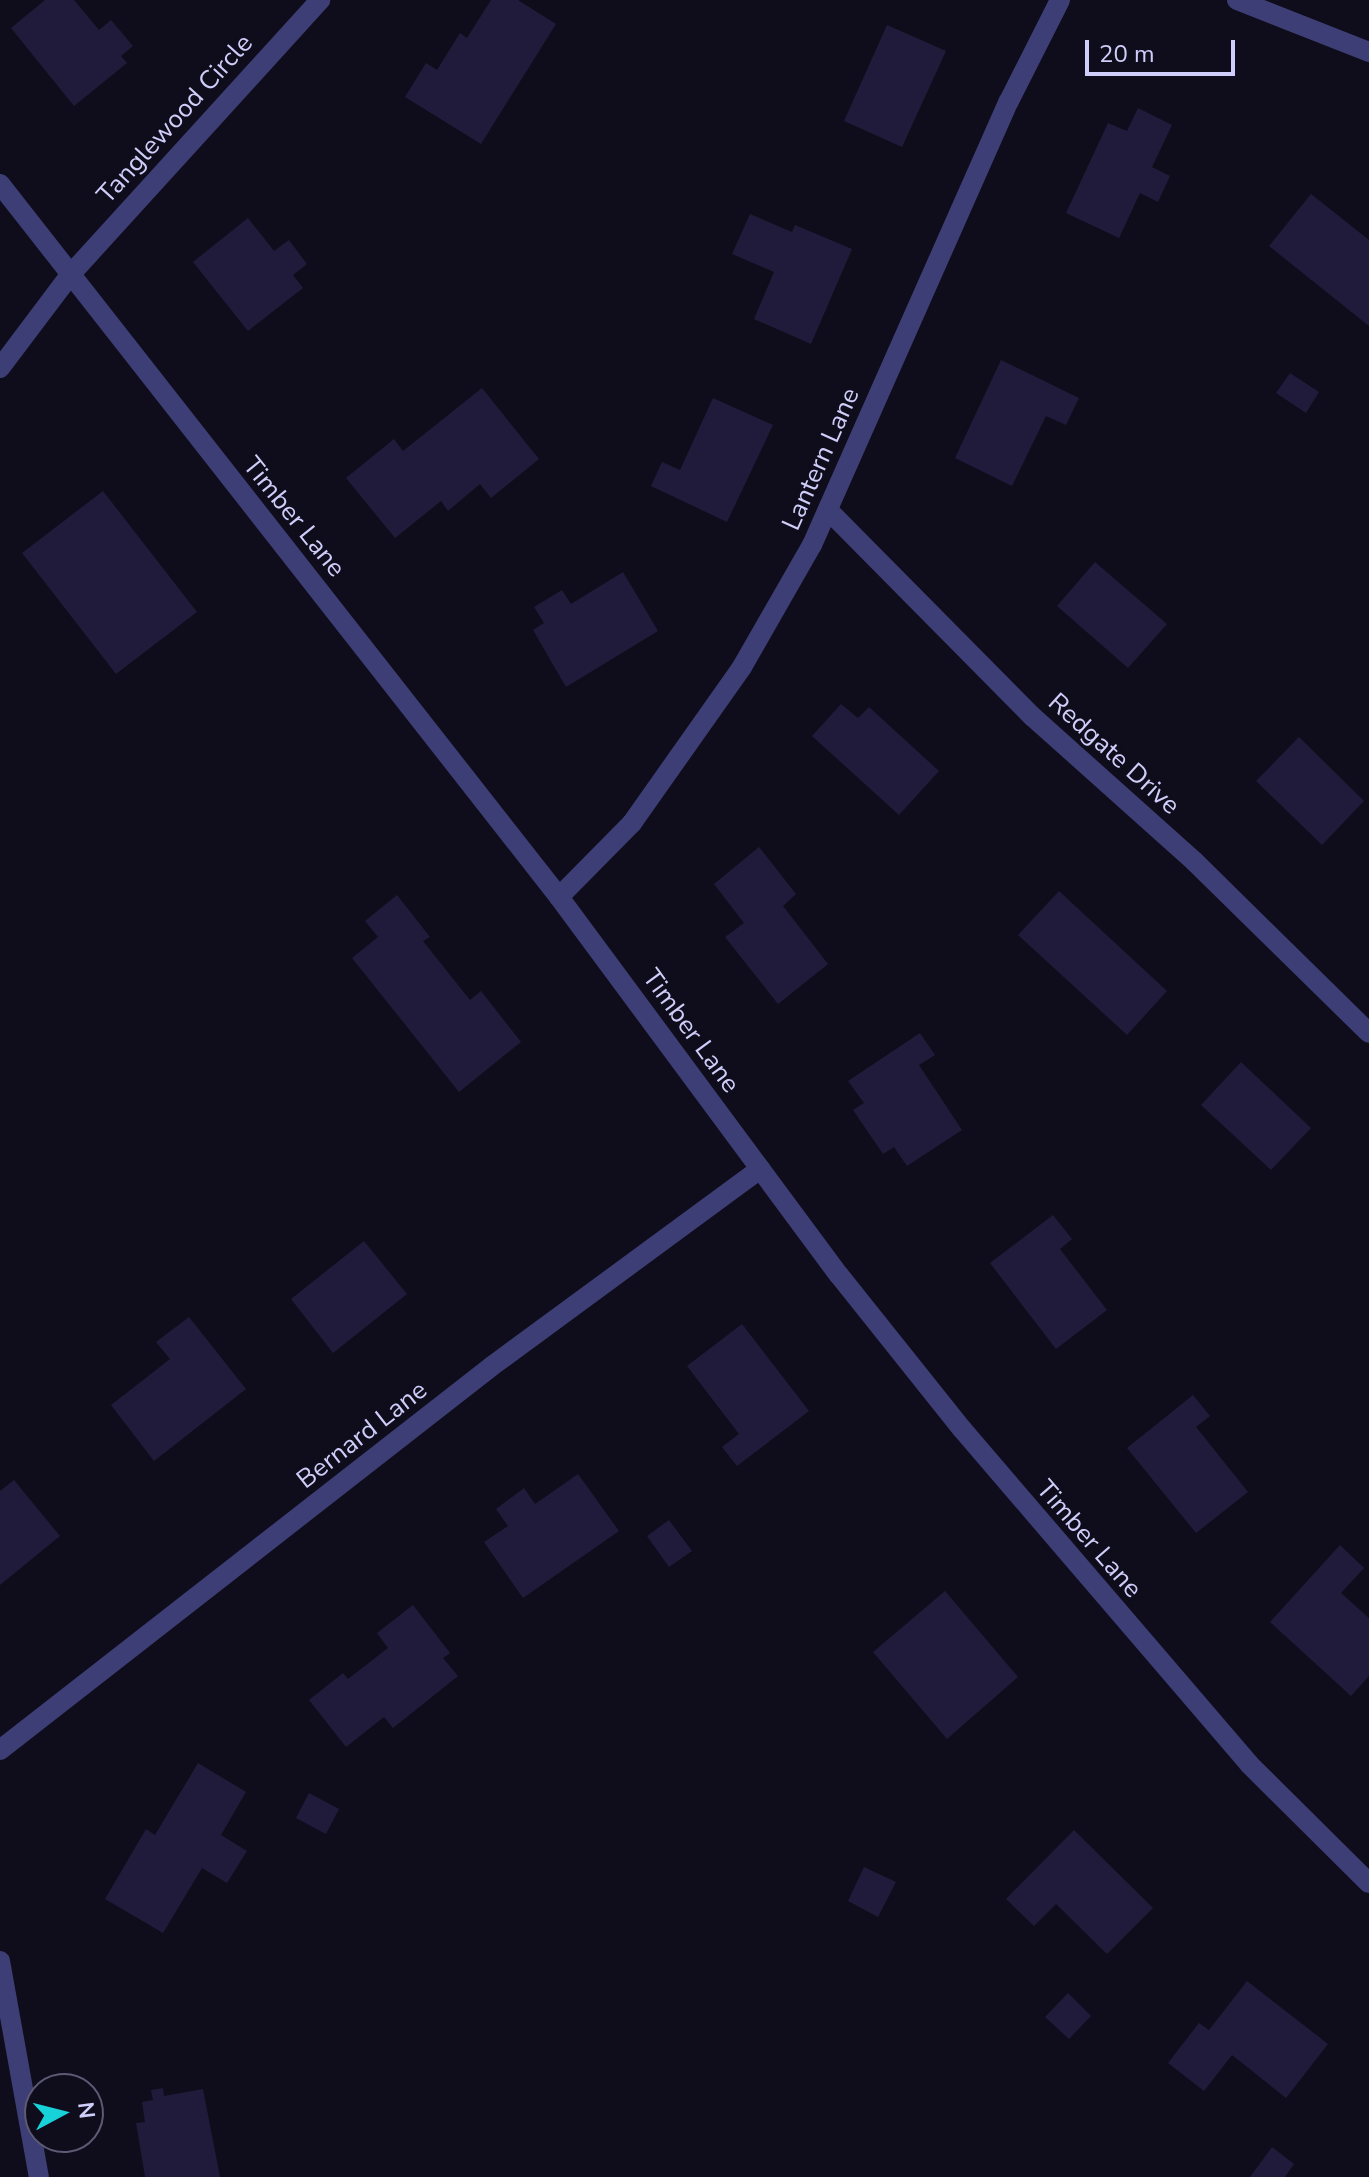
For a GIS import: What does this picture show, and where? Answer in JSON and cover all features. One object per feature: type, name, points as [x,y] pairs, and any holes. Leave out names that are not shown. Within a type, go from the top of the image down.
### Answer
[{"type":"street","name":"Tanglewood Circle","points":[[0,368],[70,275],[320,0]]},
{"type":"street","name":"Lantern Lane","points":[[559,897],[632,823],[742,667],[828,510],[1009,101],[1060,0]]},
{"type":"street","points":[[1237,0],[1369,52]]},
{"type":"street","name":"Timber Lane","points":[[0,184],[559,897],[760,1169],[971,1441],[1249,1764],[1369,1883]]},
{"type":"street","name":"Redgate Drive","points":[[828,510],[1033,717],[1194,861],[1369,1033]]},
{"type":"street","name":"Bernard Lane","points":[[0,1750],[492,1366],[760,1169]]},
{"type":"street","points":[[0,1961],[39,2177]]},
{"type":"building","points":[[45,0],[74,0],[99,30],[111,20],[133,46],[121,56],[127,63],[74,106],[11,28]]},
{"type":"building","points":[[491,0],[518,0],[556,24],[481,144],[405,97],[426,63],[437,70],[460,33],[467,38]]},
{"type":"building","points":[[887,25],[946,51],[902,147],[844,121]]},
{"type":"building","points":[[1138,108],[1172,125],[1152,167],[1170,176],[1158,202],[1140,193],[1119,238],[1066,213],[1108,123],[1127,131]]},
{"type":"building","points":[[1311,194],[1369,240],[1369,326],[1269,246]]},
{"type":"building","points":[[750,214],[792,232],[795,225],[852,249],[811,344],[754,319],[774,272],[732,254]]},
{"type":"building","points":[[248,218],[274,251],[289,240],[307,264],[293,275],[303,288],[248,331],[193,262]]},
{"type":"building","points":[[1001,360],[1079,398],[1066,425],[1046,416],[1012,486],[955,458]]},
{"type":"building","points":[[1290,373],[1319,392],[1306,413],[1276,393]]},
{"type":"building","points":[[482,388],[539,459],[491,498],[480,484],[448,511],[441,501],[395,538],[346,478],[394,439],[403,451]]},
{"type":"building","points":[[713,398],[773,425],[727,522],[651,486],[662,462],[680,470]]},
{"type":"building","points":[[103,491],[197,612],[116,674],[22,553]]},
{"type":"building","points":[[1095,562],[1167,624],[1128,668],[1057,606]]},
{"type":"building","points":[[623,572],[658,631],[566,687],[533,630],[544,623],[534,607],[562,590],[571,604]]},
{"type":"building","points":[[841,704],[858,718],[869,707],[939,771],[899,815],[812,736]]},
{"type":"building","points":[[1299,737],[1364,801],[1322,845],[1256,781]]},
{"type":"building","points":[[759,847],[796,894],[783,906],[828,964],[778,1004],[725,937],[744,923],[714,884]]},
{"type":"building","points":[[1059,891],[1167,991],[1127,1035],[1018,935]]},
{"type":"building","points":[[397,895],[430,937],[423,941],[470,1000],[481,991],[521,1042],[459,1092],[352,958],[378,937],[365,921]]},
{"type":"building","points":[[920,1033],[935,1055],[919,1065],[962,1130],[907,1166],[894,1147],[883,1154],[853,1110],[864,1103],[848,1081]]},
{"type":"building","points":[[1241,1062],[1311,1128],[1271,1170],[1201,1105]]},
{"type":"building","points":[[1053,1215],[1072,1239],[1060,1249],[1107,1310],[1056,1349],[990,1263]]},
{"type":"building","points":[[364,1241],[407,1294],[333,1353],[291,1299]]},
{"type":"building","points":[[189,1317],[246,1389],[154,1461],[111,1405],[170,1359],[156,1342]]},
{"type":"building","points":[[742,1324],[809,1411],[737,1466],[722,1447],[739,1434],[687,1366]]},
{"type":"building","points":[[1193,1395],[1210,1416],[1196,1427],[1248,1492],[1196,1533],[1127,1448]]},
{"type":"building","points":[[578,1474],[619,1531],[523,1598],[484,1542],[508,1526],[496,1509],[524,1488],[535,1504]]},
{"type":"building","points":[[14,1480],[60,1536],[0,1585],[0,1491]]},
{"type":"building","points":[[669,1520],[692,1551],[669,1567],[647,1536]]},
{"type":"building","points":[[1340,1545],[1364,1568],[1341,1593],[1369,1618],[1369,1676],[1351,1696],[1270,1622]]},
{"type":"building","points":[[945,1591],[1018,1677],[947,1739],[873,1652]]},
{"type":"building","points":[[413,1605],[450,1653],[443,1658],[458,1676],[393,1728],[384,1717],[346,1747],[309,1700],[343,1673],[348,1679],[388,1648],[377,1633]]},
{"type":"building","points":[[198,1763],[246,1792],[221,1835],[247,1851],[227,1883],[202,1868],[163,1933],[105,1899],[146,1829],[155,1835]]},
{"type":"building","points":[[309,1793],[339,1809],[326,1834],[296,1818]]},
{"type":"building","points":[[1074,1830],[1153,1908],[1107,1954],[1056,1904],[1034,1926],[1006,1899]]},
{"type":"building","points":[[864,1867],[896,1882],[878,1917],[848,1901]]},
{"type":"building","points":[[1247,1981],[1328,2044],[1286,2098],[1232,2055],[1204,2091],[1168,2063],[1199,2023],[1209,2030]]},
{"type":"building","points":[[1068,1993],[1091,2016],[1069,2039],[1045,2017]]},
{"type":"building","points":[[163,2088],[164,2096],[203,2089],[220,2177],[145,2177],[136,2123],[145,2122],[142,2102],[153,2100],[151,2090]]},
{"type":"building","points":[[1272,2147],[1294,2164],[1285,2177],[1250,2177]]}]
